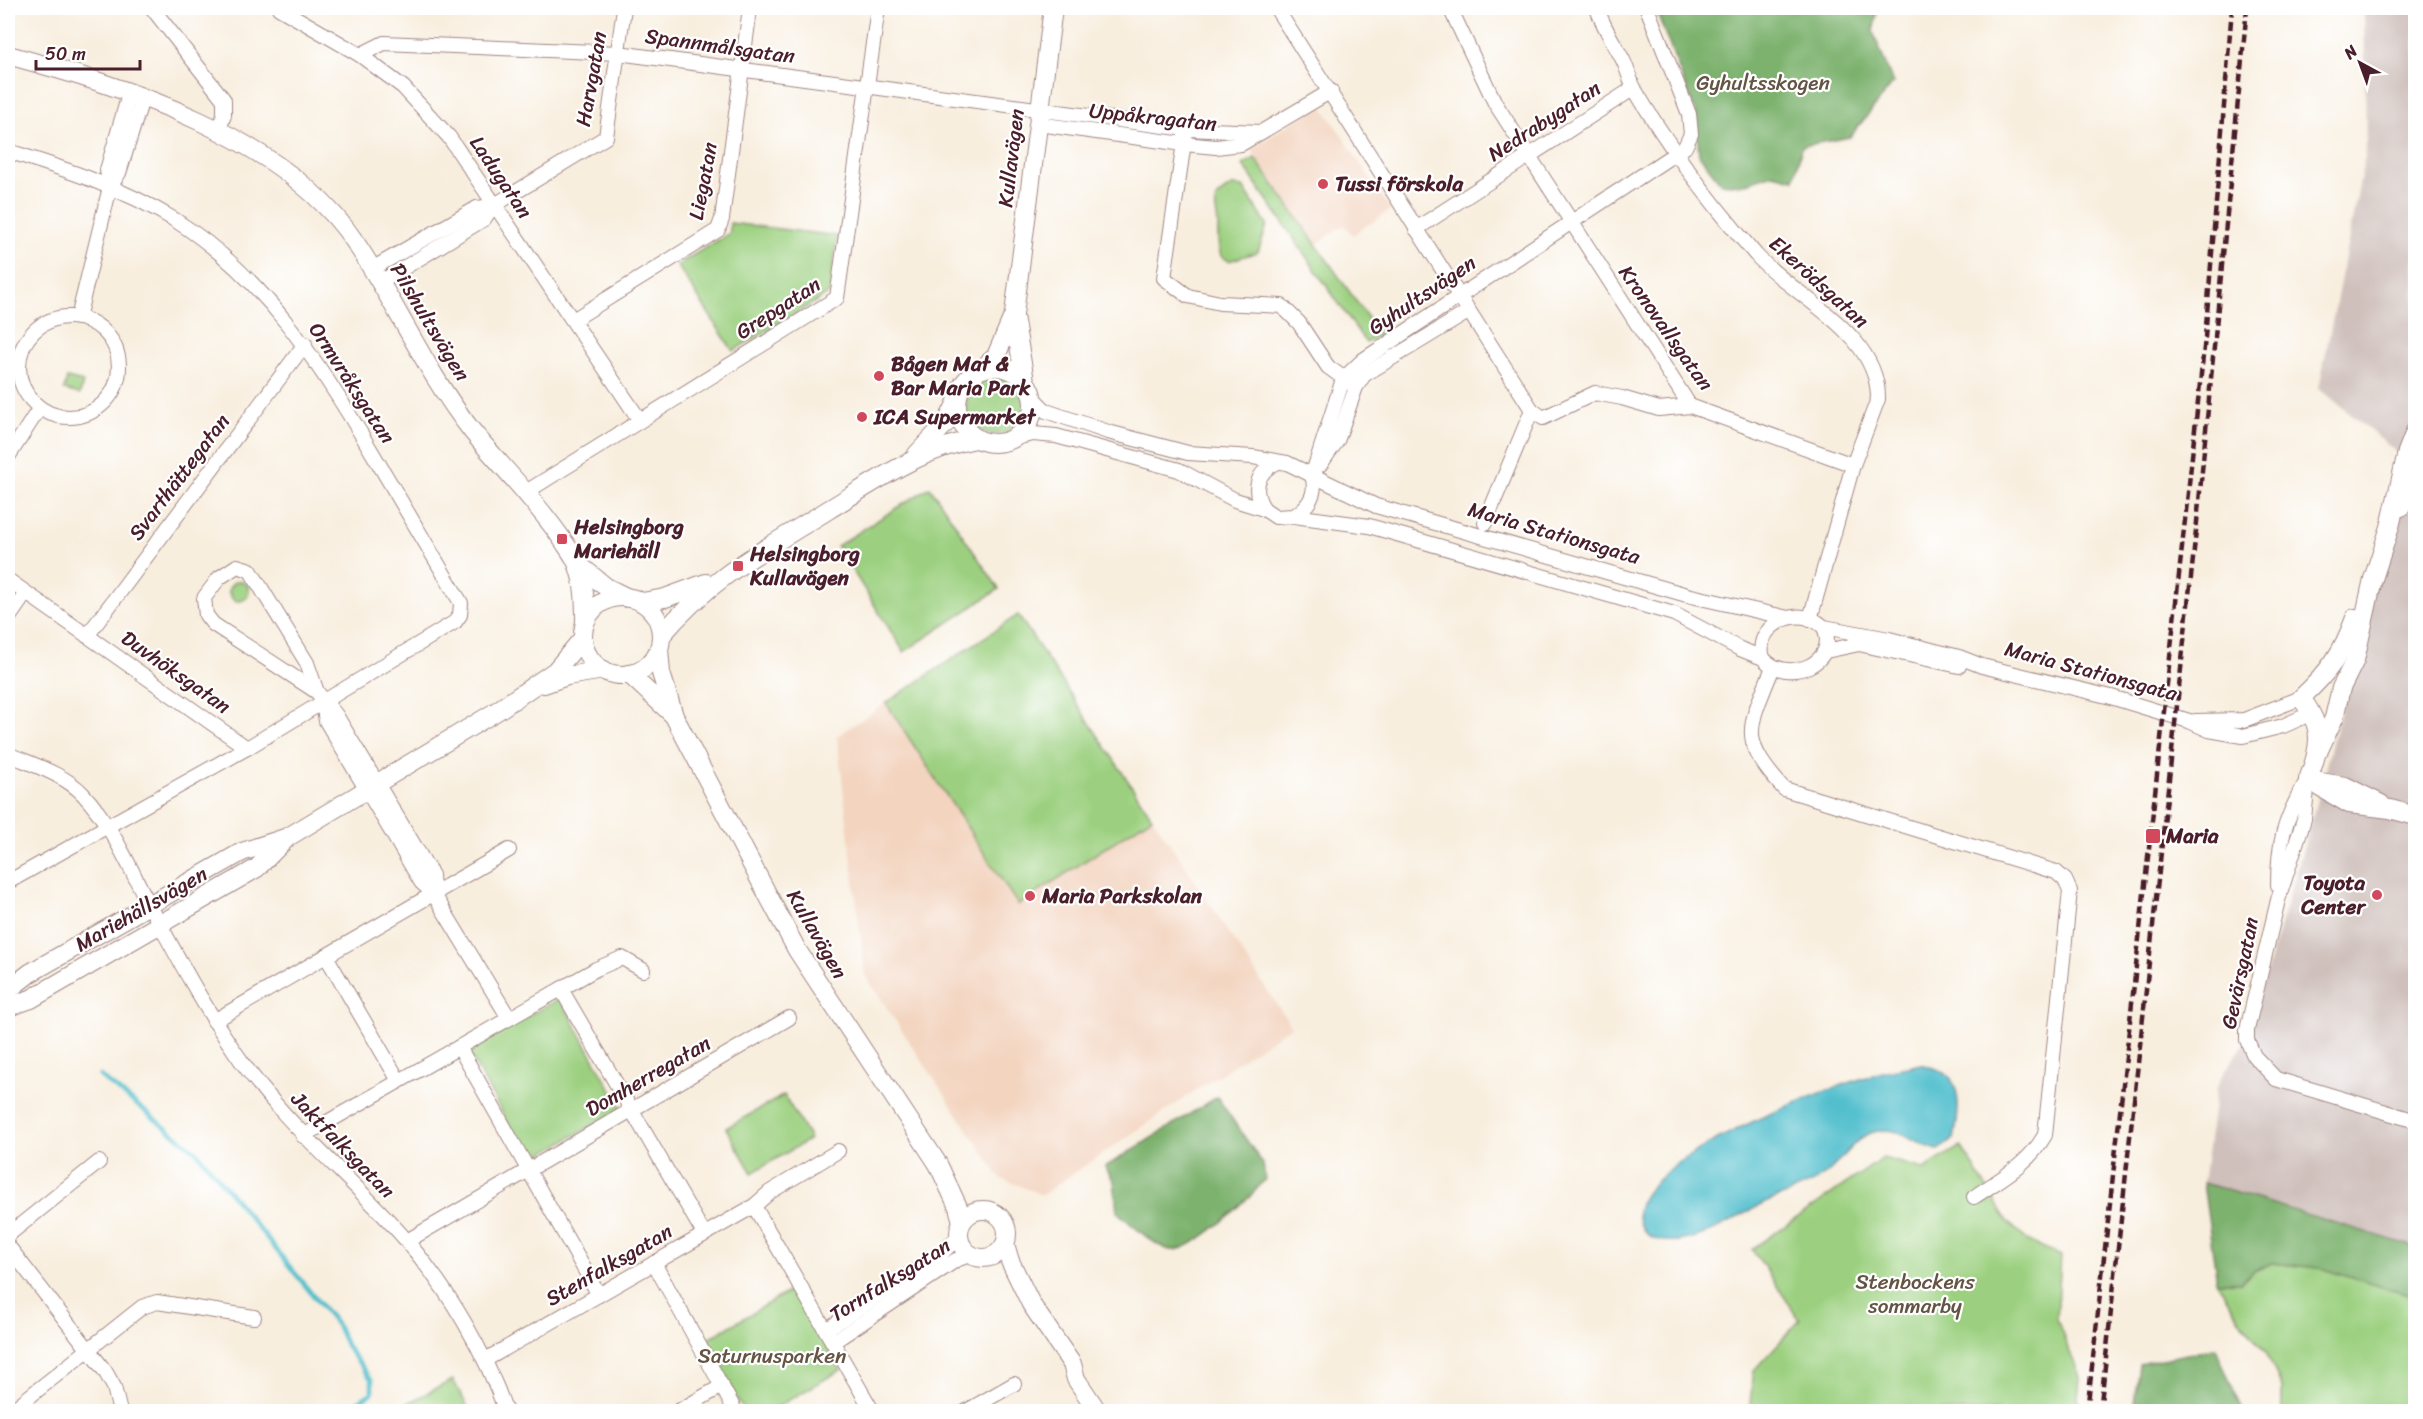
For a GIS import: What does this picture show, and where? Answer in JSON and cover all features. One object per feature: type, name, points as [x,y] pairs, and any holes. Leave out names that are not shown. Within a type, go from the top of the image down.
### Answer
[{"type":"street","points":[[152,8],[224,100],[224,115],[218,132]]},
{"type":"street","name":"Ladugatan","points":[[279,8],[360,55],[403,87],[441,129],[639,419]]},
{"type":"street","name":"Harvgatan","points":[[376,276],[484,219],[493,206],[606,137],[624,8]]},
{"type":"street","name":"Liegatan","points":[[573,320],[718,230],[722,219],[750,8]]},
{"type":"street","name":"Grepgatan","points":[[526,492],[639,419],[837,298],[878,8]]},
{"type":"street","name":"Kullavägen","points":[[913,458],[947,422],[967,379],[996,356],[1014,314],[1053,8]]},
{"type":"street","points":[[1276,8],[1331,91],[1457,296],[1532,410],[1544,418],[1595,393],[1659,409],[1690,406]]},
{"type":"street","name":"Kronovallsgatan","points":[[1450,8],[1474,64],[1528,157],[1690,406],[1853,465]]},
{"type":"street","name":"Ekerödsgatan","points":[[1597,8],[1634,88],[1676,154],[1758,257],[1826,315],[1863,350],[1871,363],[1878,389],[1878,399],[1853,465],[1810,619]]},
{"type":"street","name":"Gyhultsvägen","points":[[1312,476],[1343,379],[1363,360],[1676,154],[1688,143],[1691,122],[1647,8]]},
{"type":"street","name":"Spannmålsgatan","points":[[360,55],[384,43],[618,53],[868,87],[1039,116]]},
{"type":"street","name":"Pilshultsvägen","points":[[8,55],[136,94],[218,132],[279,166],[312,192],[343,226],[376,276],[416,349],[472,431],[526,492],[578,564],[606,587],[635,600]]},
{"type":"street","name":"Nedrabygatan","points":[[1416,229],[1634,88]]},
{"type":"street","name":"Uppåkragatan","points":[[1039,116],[1184,144],[1216,147],[1241,144],[1331,91]]},
{"type":"street","points":[[78,318],[110,187],[119,173],[136,94]]},
{"type":"street","name":"Uppåkragatan","points":[[1039,116],[1239,133],[1261,132]]},
{"type":"street","points":[[1186,129],[1164,278],[1188,296],[1282,306],[1299,323],[1328,367],[1356,387]]},
{"type":"street","name":"Ormvråksgatan","points":[[8,151],[110,187],[175,220],[225,257],[265,297],[305,344],[341,400],[461,603],[460,615],[455,622],[320,698]]},
{"type":"street","name":"Gyhultsvägen","points":[[1312,476],[1336,441],[1356,387],[1364,375],[1468,312]]},
{"type":"street","name":"Kullavägen","points":[[1014,314],[1025,381],[1033,398]]},
{"type":"street","points":[[61,318],[78,318],[88,321],[105,333],[116,351],[119,372],[113,392],[99,408],[80,417],[59,417],[39,409],[30,400],[21,384],[18,365],[20,352],[31,334],[44,323],[61,318]]},
{"type":"street","name":"Svarthättegatan","points":[[87,636],[305,344]]},
{"type":"street","points":[[982,369],[1001,367],[1010,370],[1025,381]]},
{"type":"street","points":[[1015,438],[1030,421],[1033,398]]},
{"type":"street","name":"Maria Stationsgata","points":[[1033,398],[1046,411],[1054,414],[1188,453],[1259,458],[1297,466],[1312,476],[1376,506],[1687,595],[1788,618],[1810,619],[1824,627],[1889,639],[1959,657],[1982,666],[2111,697],[2189,720],[2209,730],[2243,736],[2283,726],[2307,705],[2341,688]]},
{"type":"street","points":[[956,404],[961,424],[976,439]]},
{"type":"street","points":[[8,457],[39,409]]},
{"type":"street","points":[[1485,523],[1532,410]]},
{"type":"street","points":[[2319,750],[2334,718],[2341,688],[2355,660],[2373,579],[2390,527],[2397,489],[2415,429]]},
{"type":"street","name":"Maria Stationsgata","points":[[1015,438],[1033,435],[1056,436],[1179,470],[1235,500],[1264,509],[1275,517],[1294,516],[1369,526],[1674,615],[1784,670],[1799,670],[1814,664],[1826,651],[1859,644],[1968,668],[1982,666]]},
{"type":"street","name":"Kullavägen","points":[[1015,438],[995,443],[976,439],[913,458],[722,576],[681,612],[660,643],[661,673],[674,716],[782,923],[809,969],[938,1164],[958,1207],[962,1247],[998,1268],[1031,1304],[1072,1364],[1085,1374],[1111,1412]]},
{"type":"street","points":[[1264,509],[1258,501],[1257,482],[1268,466],[1278,462]]},
{"type":"street","points":[[1294,516],[1312,498],[1315,491],[1312,476]]},
{"type":"street","points":[[2390,527],[2415,476]]},
{"type":"street","name":"Pilshultsvägen","points":[[578,564],[585,591],[584,631]]},
{"type":"street","points":[[320,698],[307,663],[256,578],[243,567],[229,570],[219,578],[204,598],[206,615],[222,633],[320,698],[336,715],[372,787],[432,875],[433,893],[509,1018]]},
{"type":"street","name":"Kullavägen","points":[[635,600],[665,598],[722,576]]},
{"type":"street","name":"Maria Stationsgata","points":[[2307,705],[2345,645],[2373,579]]},
{"type":"street","name":"Duvhöksgatan","points":[[8,580],[247,748]]},
{"type":"street","points":[[8,619],[26,593]]},
{"type":"street","points":[[618,597],[635,600],[657,619],[660,643],[645,668],[630,674],[616,675],[604,670],[590,659],[584,631],[594,610],[602,603],[618,597]]},
{"type":"street","points":[[1788,618],[1772,624],[1765,634],[1761,647],[1768,663],[1753,717],[1751,745],[1764,767],[1784,789],[2056,872],[2065,880],[2070,891],[2045,1135],[2035,1153],[2020,1168],[1974,1197]]},
{"type":"street","points":[[1824,627],[1828,642],[1826,651]]},
{"type":"street","name":"Mariehällsvägen","points":[[8,990],[30,973],[242,852],[288,837],[536,687],[563,663],[584,631]]},
{"type":"street","name":"Mariehällsvägen","points":[[536,687],[567,676],[604,670]]},
{"type":"street","name":"Kullavägen","points":[[630,674],[674,716]]},
{"type":"street","points":[[8,882],[247,748],[320,698]]},
{"type":"street","name":"Gevärsgatan","points":[[2307,705],[2319,735],[2319,750],[2308,780],[2288,814],[2282,836],[2278,900],[2247,1030],[2247,1040],[2254,1056],[2265,1070],[2284,1083],[2415,1121]]},
{"type":"street","name":"Jaktfalksgatan","points":[[8,754],[70,782],[84,795],[108,826],[214,1021],[265,1094],[303,1136],[407,1241],[440,1286],[494,1375],[506,1412]]},
{"type":"street","points":[[2308,780],[2345,786],[2390,809],[2415,816]]},
{"type":"street","name":"Mariehällsvägen","points":[[8,1007],[31,999],[257,868],[288,837]]},
{"type":"street","points":[[214,1021],[509,850]]},
{"type":"street","points":[[326,956],[399,1081]]},
{"type":"street","points":[[303,1136],[509,1018],[622,958],[643,970]]},
{"type":"street","points":[[561,989],[704,1234]]},
{"type":"street","name":"Domherregatan","points":[[407,1241],[789,1018]]},
{"type":"street","points":[[459,1047],[599,1295]]},
{"type":"street","name":"Stenfalksgatan","points":[[485,1360],[754,1206],[770,1192],[838,1151]]},
{"type":"street","points":[[8,1235],[99,1162]]},
{"type":"street","name":"Kullavägen","points":[[938,1164],[970,1199],[1004,1221],[1007,1233],[1005,1244],[1010,1261],[1031,1304]]},
{"type":"street","name":"Tornfalksgatan","points":[[754,1206],[873,1412]]},
{"type":"street","points":[[960,1229],[972,1212],[986,1210]]},
{"type":"street","name":"Tornfalksgatan","points":[[830,1336],[941,1254],[960,1229]]},
{"type":"street","points":[[977,1257],[996,1255],[1005,1244]]},
{"type":"street","points":[[8,1246],[111,1380],[120,1412]]},
{"type":"street","name":"Tornfalksgatan","points":[[830,1336],[956,1260],[977,1257]]},
{"type":"street","points":[[654,1263],[736,1412]]},
{"type":"street","points":[[10,1412],[142,1307],[157,1302],[254,1317]]},
{"type":"street","name":"Kullavägen","points":[[1072,1364],[1076,1380],[1098,1412]]},
{"type":"street","points":[[965,1412],[1014,1383]]},
{"type":"street","points":[[677,1412],[722,1386]]},
{"type":"shaded area","points":[[2364,8],[2415,8],[2415,1248],[2203,1183],[2216,1090],[2223,1073],[2245,1043],[2311,822],[2407,461],[2319,388],[2366,151]]},
{"type":"shaded area","name":"Tussi förskola","points":[[1321,104],[1391,210],[1353,235],[1344,225],[1316,245],[1251,149]]},
{"type":"shaded area","name":"Maria Parkskolan","points":[[1018,615],[1291,1026],[1042,1195],[1000,1178],[865,975],[837,736]]},
{"type":"green space","name":"Gyhultsskogen","points":[[1655,8],[1878,8],[1873,32],[1893,83],[1850,137],[1802,146],[1794,179],[1773,174],[1740,185],[1721,183],[1699,155],[1696,113]]},
{"type":"green space","points":[[1255,158],[1380,335],[1366,343],[1243,165]]},
{"type":"green space","points":[[1232,186],[1243,187],[1267,225],[1258,252],[1229,261],[1221,256],[1220,252],[1215,204],[1219,196]]},
{"type":"green space","points":[[730,223],[837,236],[830,293],[733,351],[677,265],[730,233]]},
{"type":"green space","points":[[995,376],[1011,381],[1019,389],[1024,405],[1019,421],[1011,429],[995,434],[979,429],[971,421],[966,405],[971,389],[979,381]]},
{"type":"green space","points":[[67,378],[83,382],[80,394],[64,390]]},
{"type":"green space","points":[[930,487],[999,589],[904,652],[837,546]]},
{"type":"green space","points":[[239,581],[246,584],[249,591],[246,598],[239,601],[232,598],[229,591],[232,584]]},
{"type":"green space","points":[[1018,615],[1152,817],[1018,905],[886,703]]},
{"type":"green space","points":[[560,998],[622,1109],[529,1161],[467,1050]]},
{"type":"green space","points":[[784,1095],[810,1139],[752,1173],[726,1128]]},
{"type":"green space","points":[[1217,1097],[1263,1164],[1265,1179],[1248,1198],[1207,1234],[1180,1249],[1170,1250],[1149,1239],[1117,1212],[1114,1181],[1105,1167]]},
{"type":"green space","name":"Stenbockens sommarby","points":[[1961,1146],[2007,1221],[2027,1240],[2061,1256],[2057,1320],[2080,1377],[2077,1411],[1749,1412],[1754,1370],[1800,1320],[1752,1249],[1883,1158],[1924,1169]]},
{"type":"green space","points":[[2203,1183],[2415,1247],[2415,1297],[2320,1268],[2272,1263],[2254,1271],[2241,1282],[2217,1282]]},
{"type":"green space","points":[[2272,1263],[2320,1268],[2415,1297],[2415,1411],[2282,1411],[2282,1387],[2267,1354],[2240,1320],[2217,1282],[2241,1282],[2254,1271]]},
{"type":"green space","name":"Saturnusparken","points":[[793,1289],[841,1370],[770,1411],[744,1411],[703,1342]]},
{"type":"green space","points":[[2216,1348],[2242,1411],[2133,1411],[2139,1364]]},
{"type":"green space","points":[[453,1380],[470,1411],[392,1411]]},
{"type":"water","points":[[1921,1064],[1943,1072],[1950,1078],[1957,1094],[1958,1112],[1954,1139],[1938,1150],[1896,1132],[1877,1131],[1861,1138],[1830,1170],[1815,1180],[1705,1234],[1685,1240],[1664,1241],[1652,1238],[1641,1226],[1638,1219],[1639,1207],[1652,1186],[1676,1165],[1707,1145],[1815,1095],[1872,1075]]},
{"type":"waterway","points":[[100,1076],[197,1152],[337,1325],[347,1347],[372,1380],[372,1393],[341,1412]]},
{"type":"railway","points":[[2087,1412],[2205,338],[2232,8]]},
{"type":"railway","points":[[2100,1412],[2197,522],[2247,8]]},
{"type":"place","name":"Tussi förskola","points":[[1323,184]]},
{"type":"place","name":"Bågen Mat & Bar Maria Park","points":[[879,376]]},
{"type":"place","name":"ICA Supermarket","points":[[862,417]]},
{"type":"place","name":"Helsingborg Mariehäll","points":[[562,539]]},
{"type":"place","name":"Helsingborg Kullavägen","points":[[738,566]]},
{"type":"place","name":"Maria","points":[[2153,836]]},
{"type":"place","name":"Toyota Center","points":[[2377,895]]},
{"type":"place","name":"Maria Parkskolan","points":[[1030,896]]}]
